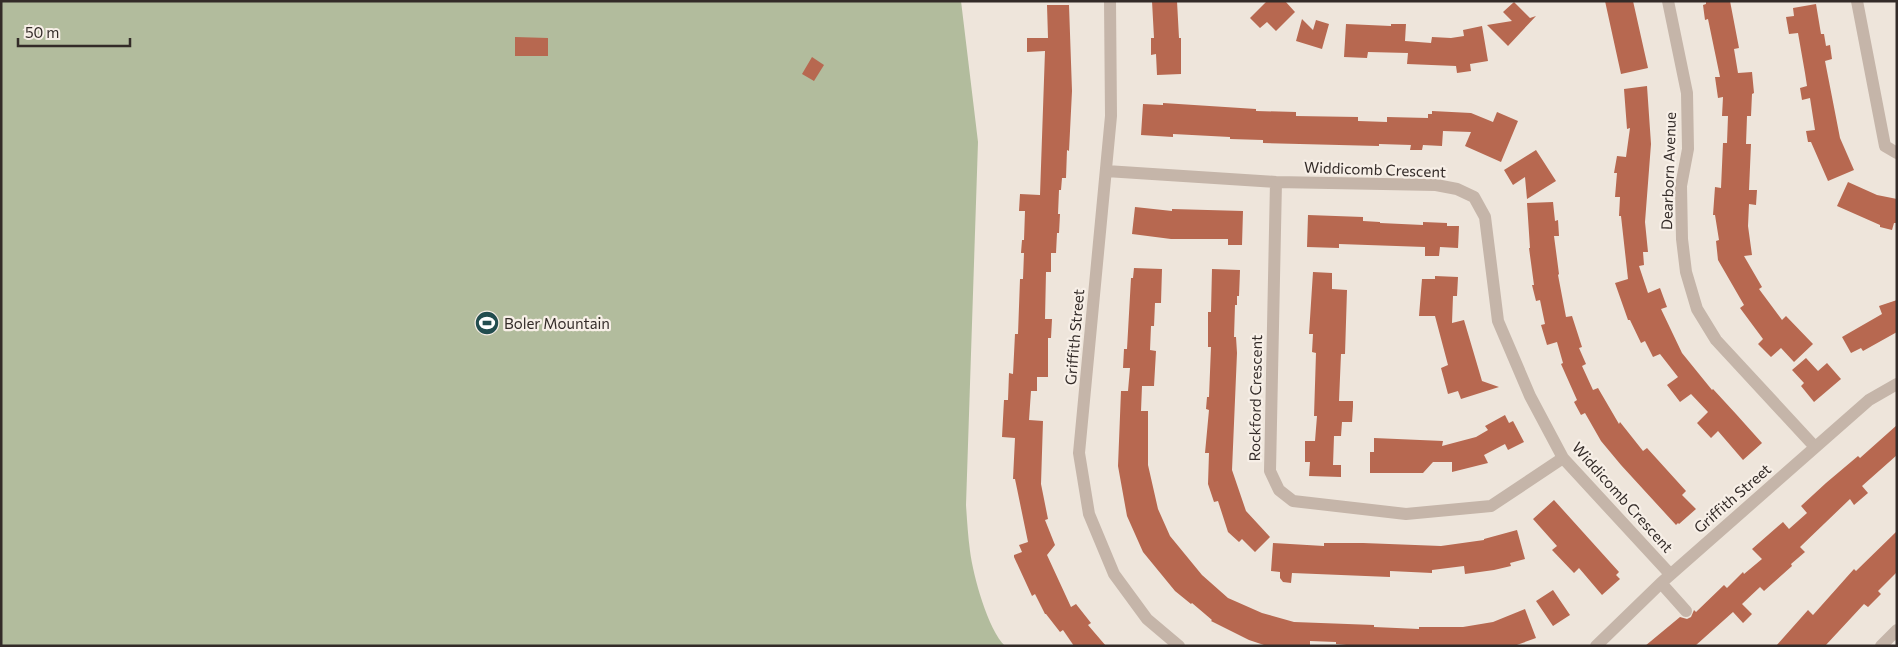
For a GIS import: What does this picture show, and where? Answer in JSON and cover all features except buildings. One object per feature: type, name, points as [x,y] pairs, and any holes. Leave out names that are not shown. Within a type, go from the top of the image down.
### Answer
[{"type":"street","name":"Griffith Street","points":[[1110,1],[1111,116],[1079,453],[1089,514],[1114,574],[1148,619],[1179,646]]},
{"type":"street","name":"Dearborn Avenue","points":[[1668,1],[1687,93],[1688,149],[1681,186],[1682,240],[1686,272],[1697,310],[1716,340],[1815,447]]},
{"type":"street","points":[[1857,1],[1884,146],[1897,153]]},
{"type":"street","name":"Widdicomb Crescent","points":[[1106,171],[1276,182],[1436,185],[1457,189],[1474,197],[1485,217],[1498,321],[1530,396],[1563,458],[1666,579],[1686,611]]},
{"type":"street","name":"Rockford Crescent","points":[[1276,182],[1270,471],[1279,490],[1293,501],[1406,514],[1491,506],[1563,458]]},
{"type":"street","name":"Griffith Street","points":[[1596,646],[1666,579],[1815,447],[1869,400],[1897,384]]},
{"type":"street","points":[[1881,646],[1897,630]]},
{"type":"green space","name":"Boler Mountain","points":[[1,1],[961,1],[978,142],[966,505],[974,574],[987,615],[1005,646],[1,646]]},
{"type":"place","name":"Boler Mountain","points":[[487,323]]}]
